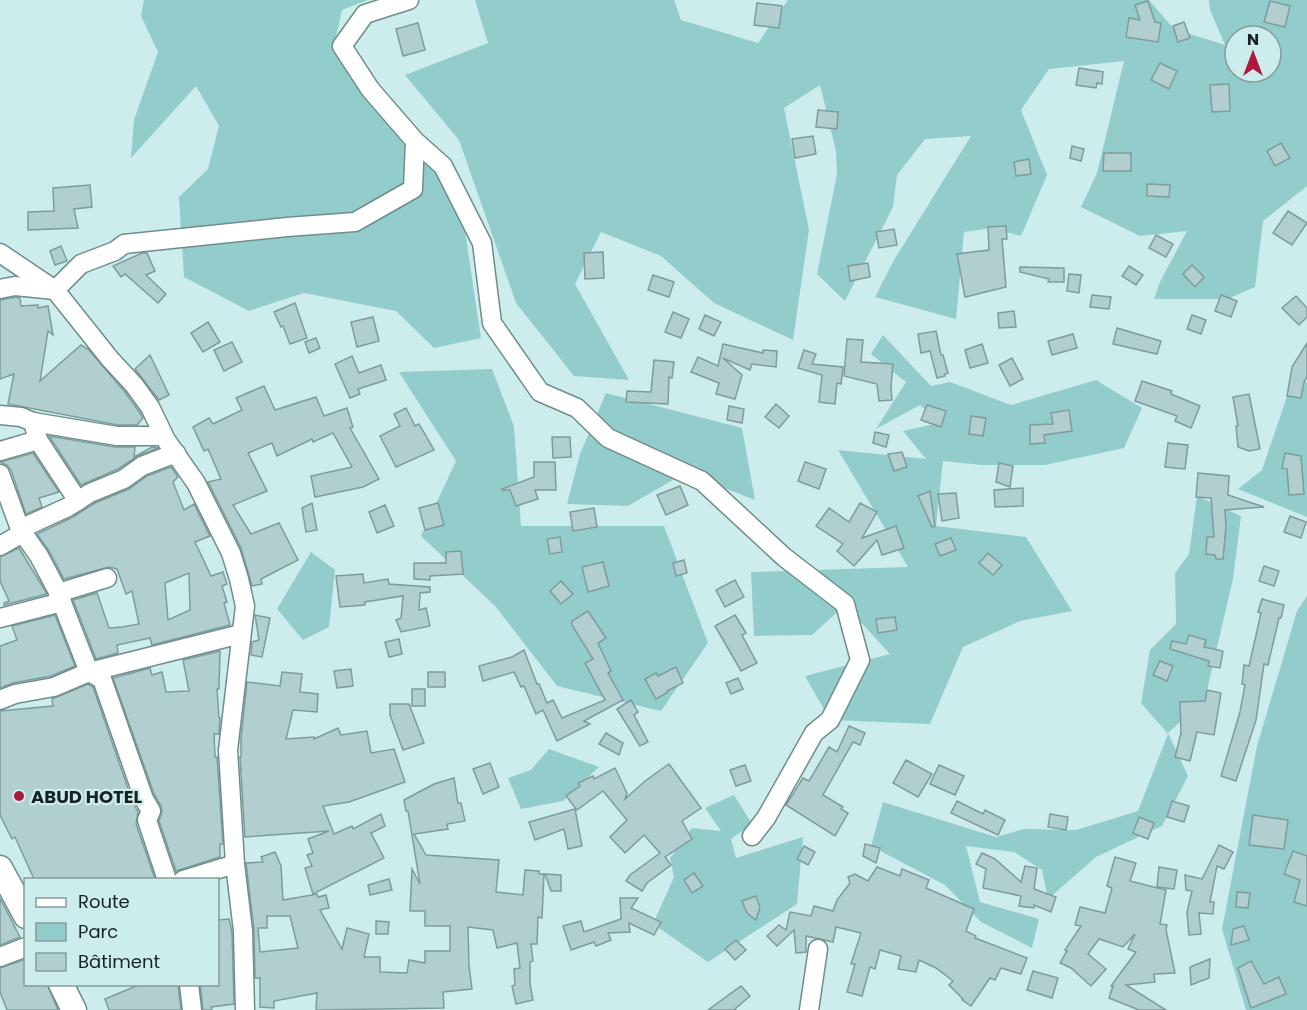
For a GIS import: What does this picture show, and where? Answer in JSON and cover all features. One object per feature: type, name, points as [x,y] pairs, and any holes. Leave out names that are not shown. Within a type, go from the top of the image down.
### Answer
[{"type":"main road","points":[[0,868],[24,912]]},
{"type":"main road","points":[[62,986],[74,1010]]},
{"type":"street","points":[[409,0],[365,14],[342,46],[370,89],[416,141],[443,166],[482,243],[492,323],[540,392],[577,408],[608,438],[702,481],[784,557],[844,604],[860,660],[830,720],[814,733],[766,818],[752,836]]},
{"type":"street","points":[[55,290],[81,264],[115,251],[124,244],[356,222],[413,189],[416,141]]},
{"type":"street","points":[[0,253],[55,290],[134,386],[150,407],[164,436],[196,483],[231,553],[245,606],[228,750],[235,864],[243,931],[245,1010]]},
{"type":"street","points":[[0,289],[15,286],[55,290]]},
{"type":"street","points":[[0,415],[21,417],[36,431],[78,501]]},
{"type":"street","points":[[0,451],[36,431],[117,436],[164,436]]},
{"type":"street","points":[[20,529],[124,479],[142,466],[176,453]]},
{"type":"street","points":[[0,474],[20,529],[39,556],[60,598],[89,672],[102,679],[144,799],[151,811],[147,820],[167,878]]},
{"type":"street","points":[[0,546],[19,535],[20,529]]},
{"type":"street","points":[[0,618],[60,598],[107,578]]},
{"type":"street","points":[[0,700],[15,694],[54,687],[89,672],[241,634]]},
{"type":"street","points":[[186,878],[235,864]]},
{"type":"street","points":[[0,957],[24,948]]},
{"type":"street","points":[[810,1010],[818,949]]},
{"type":"street","points":[[189,986],[192,1010]]},
{"type":"green space","points":[[144,0],[368,0],[342,10],[333,50],[361,90],[460,198],[481,338],[434,348],[396,311],[304,293],[249,311],[184,277],[179,197],[208,169],[219,126],[196,86],[131,158],[134,120],[158,52],[141,16]]},
{"type":"green space","points":[[475,0],[674,0],[681,20],[758,43],[788,0],[1149,0],[1174,29],[1223,44],[1223,84],[1283,84],[1283,24],[1223,24],[1223,40],[1210,10],[1209,0],[1307,0],[1307,186],[1263,221],[1255,287],[1227,299],[1154,299],[1160,282],[1187,231],[1140,236],[1081,207],[1097,173],[1124,61],[1049,69],[1021,110],[1047,175],[1021,236],[992,228],[964,232],[956,319],[875,297],[894,260],[971,136],[925,139],[897,175],[893,207],[845,301],[817,274],[837,174],[836,151],[820,85],[784,108],[809,230],[793,340],[714,303],[661,256],[601,232],[575,284],[629,380],[574,376],[516,303],[459,140],[405,75],[488,43]]},
{"type":"green space","points":[[883,335],[931,386],[950,382],[1011,405],[1096,380],[1142,408],[1124,448],[1045,465],[981,465],[943,461],[936,526],[1026,537],[1072,611],[1020,621],[963,647],[930,724],[830,720],[805,676],[890,654],[845,605],[812,635],[754,636],[751,572],[908,567],[838,450],[926,459],[903,431],[939,423],[920,405],[876,429],[906,382],[871,354]]},
{"type":"green space","points":[[1297,367],[1307,384],[1307,517],[1238,489],[1262,470]]},
{"type":"green space","points":[[492,369],[514,426],[521,526],[664,526],[708,643],[661,711],[557,686],[496,607],[421,536],[456,461],[399,372]]},
{"type":"green space","points":[[606,393],[742,428],[755,500],[685,473],[628,506],[567,504],[580,454]]},
{"type":"green space","points":[[1197,496],[1241,516],[1233,579],[1205,699],[1168,733],[1188,776],[1162,826],[1096,857],[1048,899],[1042,870],[1014,852],[966,846],[980,902],[1039,919],[1032,948],[981,922],[945,885],[871,846],[883,802],[996,837],[1024,829],[1076,830],[1138,811],[1168,734],[1141,703],[1150,650],[1176,624],[1175,573],[1189,554]]},
{"type":"green space","points":[[311,552],[335,570],[329,627],[303,640],[277,609]]},
{"type":"green space","points":[[1307,596],[1307,1010],[1246,1010],[1222,929],[1257,746],[1297,611]]},
{"type":"green space","points":[[549,749],[599,767],[563,801],[521,809],[508,778],[531,770]]},
{"type":"green space","points":[[734,795],[752,824],[731,839],[736,858],[803,837],[797,904],[708,962],[653,924],[674,877],[670,858],[692,828],[721,831],[705,808]]},
{"type":"building","points":[[1148,1],[1155,22],[1161,23],[1158,42],[1126,37],[1129,18],[1140,20],[1135,5]]},
{"type":"building","points":[[1270,1],[1290,6],[1285,27],[1283,24],[1264,22]]},
{"type":"building","points":[[757,3],[782,6],[779,28],[754,25]]},
{"type":"building","points":[[1184,22],[1190,38],[1178,42],[1173,26]]},
{"type":"building","points":[[418,23],[425,50],[403,56],[396,29]]},
{"type":"building","points":[[1160,63],[1177,71],[1169,89],[1151,80]]},
{"type":"building","points":[[1079,68],[1103,72],[1102,84],[1097,83],[1096,88],[1076,85]]},
{"type":"building","points":[[1229,84],[1230,111],[1212,112],[1210,85]]},
{"type":"building","points":[[818,110],[838,112],[837,129],[816,127]]},
{"type":"building","points":[[813,136],[816,154],[795,158],[792,139]]},
{"type":"building","points":[[1281,143],[1290,158],[1275,166],[1267,151]]},
{"type":"building","points":[[1072,146],[1084,149],[1081,161],[1070,158]]},
{"type":"building","points":[[1104,153],[1131,153],[1131,171],[1103,171]]},
{"type":"building","points":[[1029,159],[1031,174],[1016,176],[1014,162]]},
{"type":"building","points":[[1147,184],[1170,185],[1169,197],[1147,196]]},
{"type":"building","points":[[90,185],[92,207],[74,209],[78,228],[28,230],[28,212],[54,211],[53,188]]},
{"type":"building","points":[[1288,211],[1307,223],[1292,245],[1273,233]]},
{"type":"building","points":[[1006,226],[1007,239],[1002,239],[1006,287],[965,297],[957,254],[989,250],[988,227]]},
{"type":"building","points":[[894,229],[897,245],[879,248],[876,232]]},
{"type":"building","points":[[1156,235],[1173,244],[1166,257],[1149,248]]},
{"type":"building","points":[[61,246],[67,261],[55,265],[50,251]]},
{"type":"building","points":[[603,252],[604,278],[585,279],[584,253]]},
{"type":"building","points":[[147,253],[155,271],[146,275],[166,294],[158,303],[125,274],[121,277],[113,266]]},
{"type":"building","points":[[868,263],[870,277],[850,281],[848,266]]},
{"type":"building","points":[[1192,265],[1204,277],[1195,287],[1183,274]]},
{"type":"building","points":[[1129,266],[1143,275],[1136,285],[1122,276]]},
{"type":"building","points":[[1020,267],[1064,268],[1064,282],[1048,282],[1049,279],[1020,272]]},
{"type":"building","points":[[1069,274],[1081,275],[1079,293],[1067,291]]},
{"type":"building","points":[[653,275],[674,282],[669,297],[648,290]]},
{"type":"building","points":[[1092,295],[1111,297],[1109,309],[1090,307]]},
{"type":"building","points":[[1221,295],[1237,301],[1231,317],[1215,311]]},
{"type":"building","points":[[1296,296],[1307,308],[1307,317],[1299,325],[1282,308]]},
{"type":"building","points":[[20,298],[21,306],[38,305],[38,308],[48,306],[53,335],[48,331],[40,381],[81,345],[88,349],[140,413],[143,418],[137,425],[118,425],[8,404],[14,374],[0,379],[0,300]]},
{"type":"building","points":[[295,303],[307,338],[290,344],[274,312]]},
{"type":"building","points":[[1014,311],[1016,327],[999,328],[998,313]]},
{"type":"building","points":[[673,312],[689,319],[681,338],[665,332]]},
{"type":"building","points":[[705,315],[721,322],[714,336],[699,329]]},
{"type":"building","points":[[1192,315],[1206,320],[1201,334],[1187,329]]},
{"type":"building","points":[[373,317],[379,341],[357,347],[351,322]]},
{"type":"building","points":[[208,322],[220,342],[203,352],[191,333]]},
{"type":"building","points":[[1117,328],[1161,341],[1157,354],[1113,344]]},
{"type":"building","points":[[936,331],[948,373],[937,378],[930,351],[921,353],[918,334]]},
{"type":"building","points":[[1073,334],[1077,348],[1052,355],[1048,341]]},
{"type":"building","points":[[316,338],[320,348],[309,353],[305,342]]},
{"type":"building","points":[[847,339],[863,340],[861,362],[893,364],[892,400],[879,401],[877,384],[844,376]]},
{"type":"building","points":[[232,342],[242,362],[224,371],[214,350]]},
{"type":"building","points":[[1307,343],[1307,377],[1301,398],[1287,396],[1292,367]]},
{"type":"building","points":[[723,344],[763,353],[763,350],[777,351],[776,367],[752,364],[750,370],[723,358],[742,375],[735,399],[716,394],[719,383],[691,372],[698,357],[718,366]]},
{"type":"building","points":[[982,344],[988,363],[970,368],[965,350]]},
{"type":"building","points":[[804,350],[816,354],[812,364],[843,367],[841,384],[837,383],[835,404],[819,402],[822,375],[798,368]]},
{"type":"building","points":[[150,355],[169,395],[159,400],[135,369]]},
{"type":"building","points":[[352,356],[359,373],[381,365],[386,380],[358,389],[360,394],[350,398],[335,364]]},
{"type":"building","points":[[1012,358],[1023,379],[1010,386],[999,365]]},
{"type":"building","points":[[654,360],[674,362],[672,378],[669,377],[668,404],[626,402],[627,391],[651,392]]},
{"type":"building","points":[[1142,381],[1172,391],[1171,394],[1200,406],[1191,428],[1175,421],[1177,416],[1135,401]]},
{"type":"building","points":[[264,386],[275,410],[316,397],[324,416],[347,408],[353,427],[350,428],[379,479],[363,487],[315,497],[311,476],[352,467],[333,433],[313,442],[312,439],[277,456],[272,443],[248,453],[267,491],[233,505],[251,534],[279,523],[298,560],[261,579],[262,584],[252,586],[241,548],[208,482],[221,479],[208,449],[204,451],[193,427],[209,418],[213,424],[242,410],[236,398]]},
{"type":"building","points":[[1249,394],[1260,449],[1249,451],[1238,447],[1236,426],[1238,426],[1233,397]]},
{"type":"building","points":[[776,404],[789,416],[779,428],[765,417]]},
{"type":"building","points":[[927,405],[946,411],[941,427],[921,420]]},
{"type":"building","points":[[729,406],[744,409],[742,423],[727,420]]},
{"type":"building","points":[[406,408],[415,426],[419,424],[434,450],[396,467],[380,436],[400,426],[394,414]]},
{"type":"building","points":[[1069,410],[1072,431],[1044,435],[1045,443],[1030,444],[1030,425],[1053,424],[1051,413]]},
{"type":"building","points":[[971,416],[986,418],[983,436],[969,434]]},
{"type":"building","points":[[875,432],[889,435],[886,447],[873,443]]},
{"type":"building","points":[[49,436],[115,447],[135,447],[134,457],[152,447],[158,448],[81,485]]},
{"type":"building","points":[[552,437],[570,437],[571,457],[553,458]]},
{"type":"building","points":[[1168,443],[1188,445],[1185,469],[1165,467]]},
{"type":"building","points":[[902,452],[907,467],[894,471],[888,454]]},
{"type":"building","points":[[33,453],[59,492],[39,498],[42,507],[26,514],[11,470],[0,462]]},
{"type":"building","points":[[1285,453],[1301,456],[1304,494],[1289,495],[1287,469],[1282,468]]},
{"type":"building","points":[[534,462],[555,462],[556,490],[535,490],[538,499],[516,506],[510,490],[502,489],[534,477]]},
{"type":"building","points":[[805,462],[826,469],[819,489],[798,481]]},
{"type":"building","points":[[999,463],[1013,466],[1010,487],[996,482]]},
{"type":"building","points":[[171,467],[178,477],[173,482],[184,510],[194,504],[210,536],[195,542],[211,576],[223,572],[227,584],[222,586],[227,602],[224,603],[230,625],[152,645],[150,638],[117,645],[118,653],[96,659],[73,600],[97,593],[109,628],[122,627],[139,624],[132,591],[126,594],[117,569],[109,567],[64,579],[37,534],[73,517],[95,503],[129,489],[147,476]],"holes":[[[189,573],[190,610],[168,620],[165,583]]]},
{"type":"building","points":[[1198,473],[1229,476],[1228,495],[1264,507],[1225,510],[1223,559],[1216,559],[1215,555],[1206,554],[1207,537],[1214,537],[1211,498],[1196,497]]},
{"type":"building","points":[[680,486],[688,505],[666,515],[657,495]]},
{"type":"building","points":[[1023,488],[1023,506],[995,507],[994,490]]},
{"type":"building","points":[[930,491],[935,526],[932,527],[918,496]]},
{"type":"building","points":[[956,493],[959,518],[942,521],[938,494]]},
{"type":"building","points":[[312,503],[317,530],[306,532],[302,508]]},
{"type":"building","points":[[438,503],[444,525],[425,530],[419,508]]},
{"type":"building","points":[[860,503],[877,512],[862,538],[896,526],[904,548],[882,555],[877,540],[854,566],[837,551],[843,544],[816,526],[829,508],[849,522]]},
{"type":"building","points":[[385,505],[394,526],[377,533],[369,512]]},
{"type":"building","points":[[594,508],[597,527],[573,531],[570,512]]},
{"type":"building","points":[[1290,516],[1306,522],[1301,538],[1284,532]]},
{"type":"building","points":[[560,537],[562,552],[550,554],[547,539]]},
{"type":"building","points":[[951,538],[956,550],[940,556],[935,544]]},
{"type":"building","points":[[19,548],[47,594],[4,605],[9,601],[0,581],[0,557]]},
{"type":"building","points":[[461,551],[463,574],[430,576],[430,580],[414,579],[414,563],[446,563],[446,552]]},
{"type":"building","points":[[988,553],[1002,565],[993,575],[979,563]]},
{"type":"building","points":[[684,560],[687,573],[676,576],[673,563]]},
{"type":"building","points":[[603,562],[609,586],[588,592],[582,567]]},
{"type":"building","points":[[1264,566],[1279,571],[1274,586],[1259,581]]},
{"type":"building","points":[[363,574],[364,583],[388,579],[389,584],[430,587],[430,592],[420,593],[419,610],[426,608],[430,626],[401,632],[396,620],[401,618],[403,596],[365,602],[365,605],[340,607],[336,576]]},
{"type":"building","points":[[735,580],[744,597],[725,607],[716,590]]},
{"type":"building","points":[[561,581],[573,594],[561,604],[550,591]]},
{"type":"building","points":[[1262,599],[1284,605],[1268,665],[1264,664],[1256,720],[1236,781],[1221,776],[1240,712],[1245,685],[1242,684],[1244,665],[1249,666]]},
{"type":"building","points":[[588,611],[606,638],[598,643],[611,671],[608,673],[623,700],[584,721],[590,724],[557,741],[543,710],[536,714],[524,686],[521,687],[514,672],[483,681],[479,666],[512,657],[524,650],[547,703],[553,700],[562,718],[605,700],[585,663],[593,659],[572,625],[572,621]]},
{"type":"building","points":[[55,615],[75,666],[51,676],[13,683],[0,688],[0,646],[17,640],[12,626]]},
{"type":"building","points":[[255,615],[270,618],[262,657],[251,655],[252,642],[259,640]]},
{"type":"building","points":[[735,615],[746,633],[742,635],[757,663],[741,671],[715,626]]},
{"type":"building","points":[[895,617],[897,630],[878,633],[876,619]]},
{"type":"building","points":[[1189,635],[1206,640],[1204,647],[1223,651],[1220,668],[1208,666],[1209,661],[1170,649],[1172,641],[1186,644]]},
{"type":"building","points":[[399,639],[402,654],[389,657],[385,642]]},
{"type":"building","points":[[220,651],[219,689],[217,689],[219,734],[214,734],[223,844],[220,844],[220,857],[176,871],[159,821],[161,806],[154,794],[113,678],[150,668],[152,675],[162,672],[166,692],[189,691],[183,660]]},
{"type":"building","points":[[1160,661],[1173,666],[1167,681],[1153,675]]},
{"type":"building","points":[[676,667],[683,683],[656,699],[645,679],[656,673],[658,676]]},
{"type":"building","points":[[351,669],[353,686],[337,688],[334,671]]},
{"type":"building","points":[[282,672],[302,674],[300,692],[318,694],[317,712],[293,710],[286,739],[314,737],[314,739],[338,728],[341,735],[367,731],[371,753],[394,749],[405,782],[349,802],[323,806],[334,834],[352,826],[353,829],[381,814],[385,826],[371,833],[384,858],[313,894],[305,868],[312,866],[307,855],[313,853],[308,839],[329,831],[245,837],[240,757],[247,682],[280,686]]},
{"type":"building","points":[[428,672],[445,672],[445,687],[428,687]]},
{"type":"building","points":[[738,678],[743,689],[731,694],[726,683]]},
{"type":"building","points":[[88,684],[93,687],[138,812],[136,824],[155,878],[34,878],[15,837],[12,839],[0,815],[0,711],[53,706],[52,699]]},
{"type":"building","points":[[412,689],[425,689],[425,706],[412,706]]},
{"type":"building","points":[[1207,690],[1221,693],[1214,735],[1197,732],[1190,761],[1175,757],[1181,733],[1180,702],[1205,701]]},
{"type":"building","points":[[631,700],[638,712],[634,715],[648,742],[640,746],[617,709]]},
{"type":"building","points":[[390,704],[409,704],[424,743],[403,750],[390,715]]},
{"type":"building","points":[[849,726],[865,733],[860,745],[853,742],[823,795],[843,807],[841,809],[848,813],[835,836],[786,805],[803,778],[809,781],[829,747],[837,752]]},
{"type":"building","points":[[606,733],[623,743],[619,755],[599,744]]},
{"type":"building","points":[[906,760],[932,774],[918,797],[893,783]]},
{"type":"building","points":[[490,763],[499,787],[483,794],[473,769]]},
{"type":"building","points":[[669,764],[701,808],[682,821],[692,839],[665,857],[671,865],[647,883],[642,891],[626,881],[630,875],[660,853],[644,835],[625,853],[610,837],[627,820],[603,791],[577,810],[566,796],[580,786],[578,783],[593,776],[594,779],[615,768],[627,793],[625,799]]},
{"type":"building","points":[[745,765],[751,781],[736,786],[730,770]]},
{"type":"building","points":[[939,765],[964,776],[955,795],[930,784]]},
{"type":"building","points":[[454,778],[458,803],[461,803],[465,821],[447,824],[448,829],[414,834],[426,855],[499,860],[496,892],[523,895],[525,870],[539,871],[539,874],[544,874],[542,918],[538,917],[537,944],[531,944],[533,961],[530,962],[530,984],[533,1000],[516,1004],[512,986],[515,985],[514,969],[520,968],[517,943],[497,948],[493,930],[468,927],[472,989],[443,992],[444,1008],[316,1010],[317,993],[274,1001],[274,1008],[260,1007],[260,978],[255,978],[254,930],[246,863],[263,862],[261,857],[275,852],[281,866],[283,900],[317,894],[318,897],[326,895],[329,908],[320,910],[342,949],[347,928],[369,934],[364,957],[380,957],[380,972],[407,973],[409,960],[425,963],[425,951],[450,951],[450,926],[425,926],[425,911],[410,911],[412,869],[420,884],[408,811],[406,811],[404,800],[434,784]],"holes":[[[267,916],[290,916],[298,948],[260,952],[258,928],[267,928]]]},
{"type":"building","points":[[957,801],[983,814],[985,810],[1005,820],[998,835],[951,813]]},
{"type":"building","points":[[1172,801],[1189,806],[1184,822],[1167,817]]},
{"type":"building","points":[[575,809],[582,846],[568,849],[564,829],[535,840],[529,822]]},
{"type":"building","points":[[1050,814],[1068,817],[1066,830],[1048,827]]},
{"type":"building","points":[[1253,815],[1288,820],[1284,849],[1249,845]]},
{"type":"building","points":[[1139,817],[1154,823],[1148,839],[1133,833]]},
{"type":"building","points":[[865,844],[880,848],[876,863],[863,856]]},
{"type":"building","points":[[1219,845],[1233,852],[1224,869],[1217,866],[1210,902],[1214,902],[1213,914],[1199,913],[1201,934],[1189,935],[1187,912],[1192,891],[1186,890],[1185,875],[1202,879]]},
{"type":"building","points":[[804,846],[815,852],[808,865],[797,859]]},
{"type":"building","points":[[1293,851],[1307,856],[1307,906],[1294,902],[1300,880],[1284,874]]},
{"type":"building","points":[[982,853],[995,859],[1021,882],[1025,866],[1037,868],[1034,889],[1056,897],[1051,912],[1034,905],[1034,908],[1019,906],[1021,896],[983,888],[986,869],[976,864]]},
{"type":"building","points":[[1115,857],[1136,863],[1130,881],[1166,890],[1160,924],[1167,925],[1166,930],[1175,973],[1154,974],[1155,982],[1126,985],[1166,1010],[1139,1010],[1109,998],[1113,986],[1111,986],[1136,952],[1128,949],[1135,934],[1123,947],[1099,939],[1088,954],[1106,969],[1091,986],[1071,968],[1060,963],[1067,951],[1065,950],[1081,926],[1075,925],[1080,907],[1105,913],[1112,888],[1107,886]]},
{"type":"building","points":[[877,867],[900,876],[902,869],[929,880],[926,888],[974,909],[966,931],[976,936],[975,938],[1027,958],[1021,974],[1001,968],[995,980],[990,978],[971,1006],[962,1000],[949,985],[953,981],[936,968],[919,960],[916,972],[898,969],[901,956],[880,950],[875,969],[870,967],[862,996],[847,992],[855,964],[851,964],[861,933],[836,927],[833,942],[806,936],[806,952],[796,953],[794,930],[777,946],[767,936],[779,925],[786,930],[790,912],[811,916],[814,906],[833,911],[837,900],[850,883],[848,877],[855,874],[868,881]]},
{"type":"building","points":[[1159,867],[1177,870],[1174,889],[1157,887]]},
{"type":"building","points":[[694,873],[703,886],[692,893],[684,880]]},
{"type":"building","points":[[545,874],[561,875],[561,891],[551,891]]},
{"type":"building","points":[[389,879],[392,890],[370,895],[368,885]]},
{"type":"building","points":[[1237,892],[1250,893],[1248,908],[1236,907]]},
{"type":"building","points":[[756,896],[760,907],[756,920],[747,913],[742,901]]},
{"type":"building","points":[[0,898],[20,937],[0,945]]},
{"type":"building","points":[[620,898],[638,898],[631,908],[661,922],[654,935],[629,923],[630,932],[608,933],[611,940],[596,946],[594,942],[571,950],[563,926],[581,921],[584,932],[621,919]]},
{"type":"building","points":[[229,919],[232,932],[234,1004],[203,1010],[200,986],[219,986],[219,920]]},
{"type":"building","points":[[376,921],[389,922],[388,934],[376,934]]},
{"type":"building","points":[[1244,926],[1249,940],[1231,945],[1233,929]]},
{"type":"building","points":[[736,940],[746,950],[735,960],[725,949]]},
{"type":"building","points":[[1210,959],[1209,978],[1191,985],[1190,967]]},
{"type":"building","points":[[24,960],[24,986],[48,986],[58,1010],[7,1010],[0,992],[0,968]]},
{"type":"building","points":[[1251,961],[1264,984],[1279,977],[1286,994],[1251,1008],[1238,968]]},
{"type":"building","points":[[1033,971],[1058,978],[1052,998],[1027,990]]},
{"type":"building","points":[[136,986],[178,986],[181,1010],[109,1010],[105,999]]},
{"type":"building","points":[[741,986],[750,996],[736,1010],[708,1010]]},
{"type":"place","name":"ABUD HOTEL","points":[[19,796]]}]
